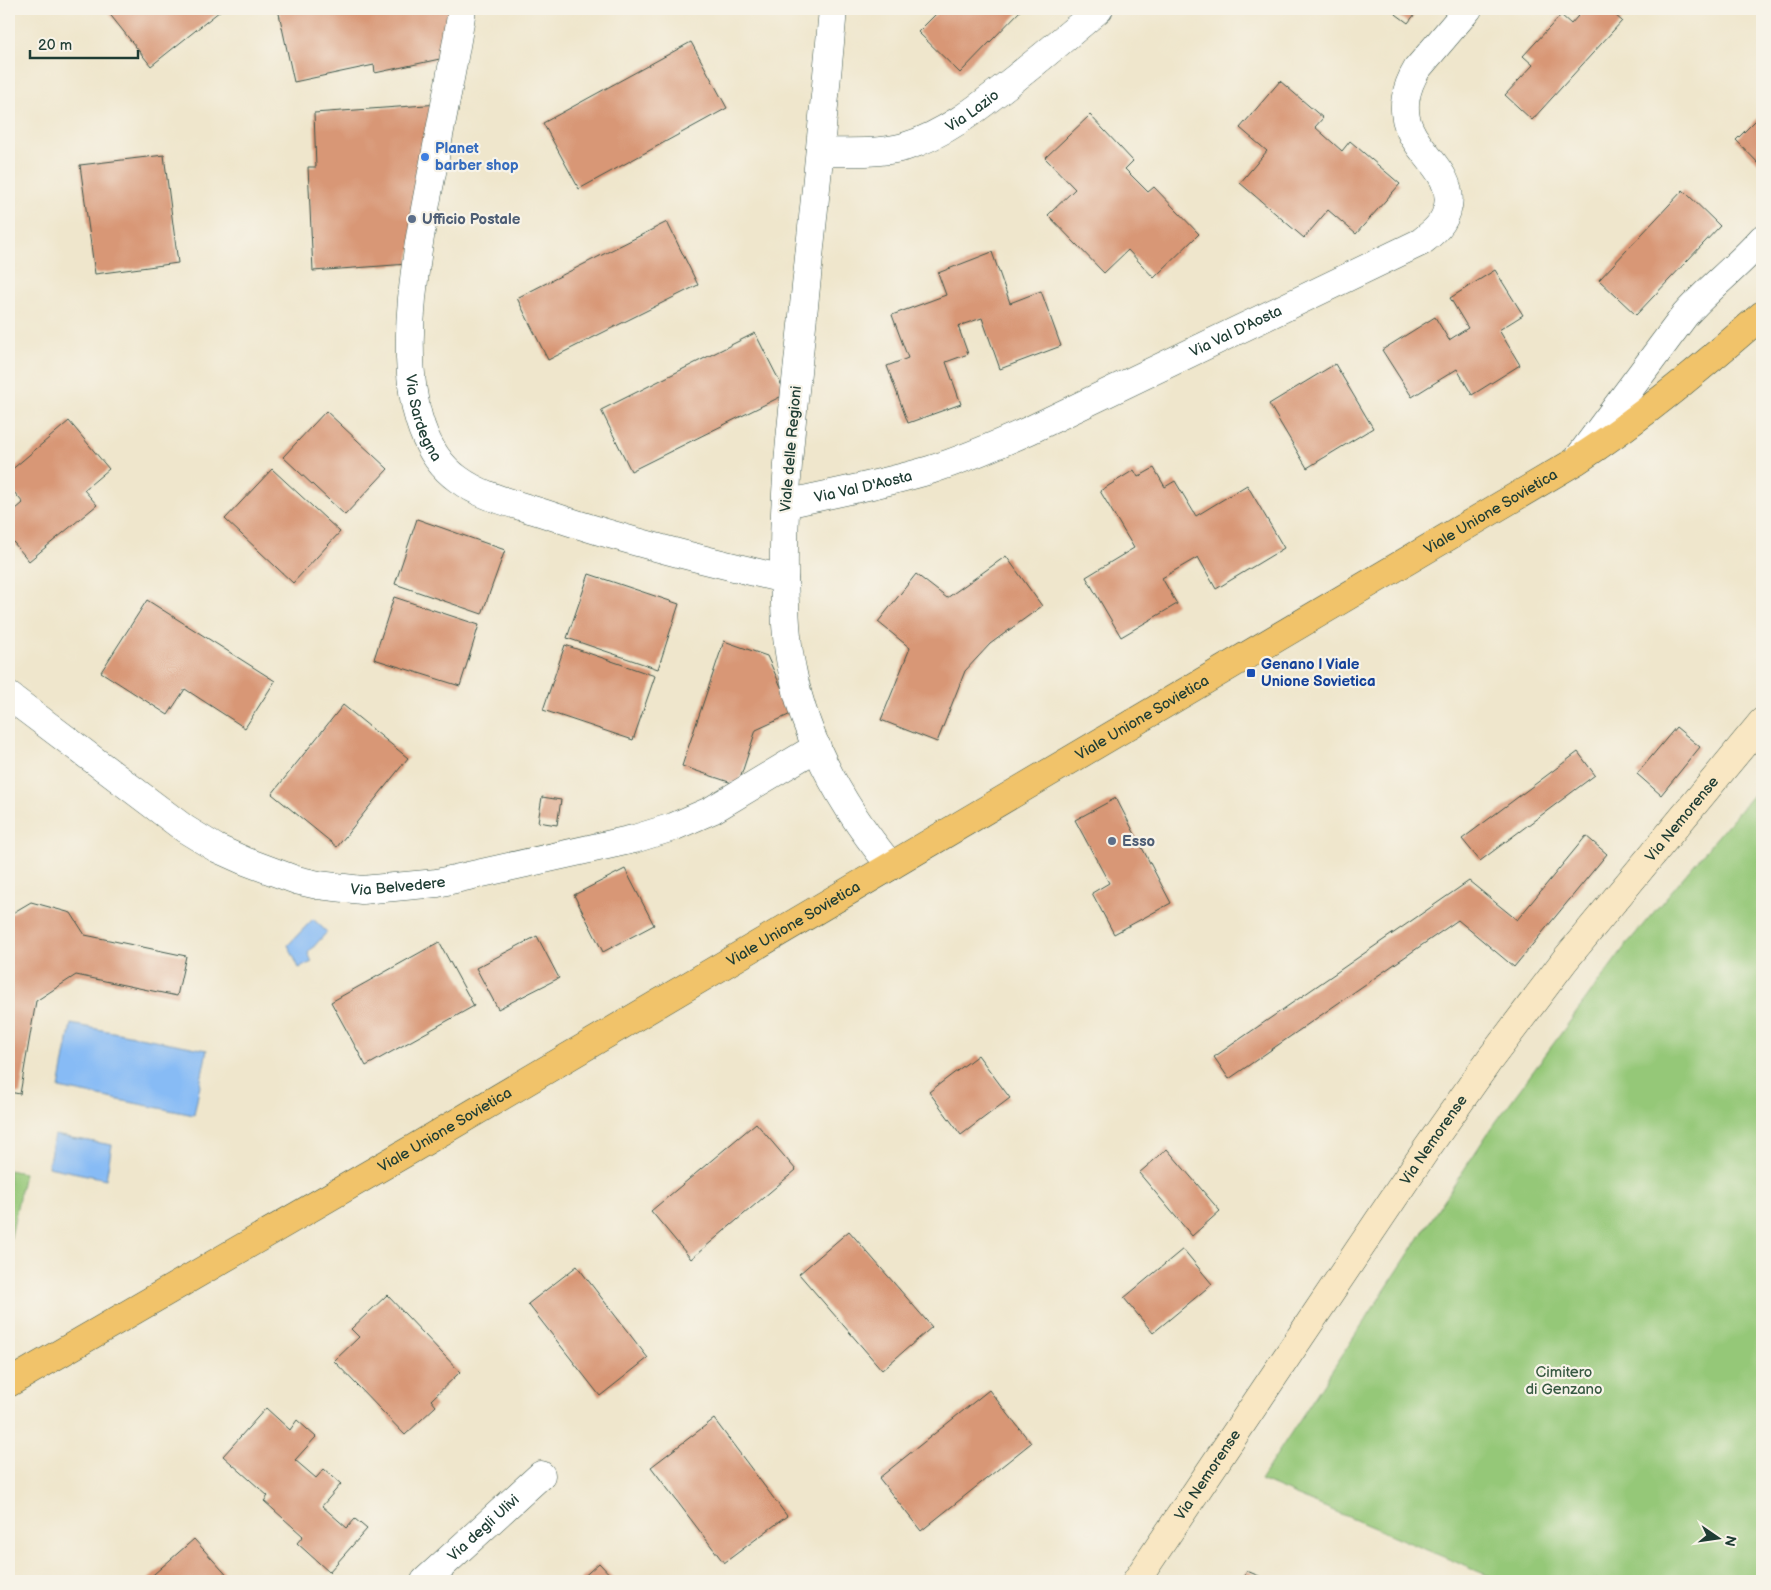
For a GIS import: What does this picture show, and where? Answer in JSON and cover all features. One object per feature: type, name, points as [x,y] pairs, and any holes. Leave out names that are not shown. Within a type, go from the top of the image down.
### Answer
[{"type":"main road","name":"Viale Unione Sovietica","points":[[9,1383],[414,1148],[1576,461],[1616,434],[1660,400],[1762,315]]},
{"type":"main road","name":"Via Nemorense","points":[[1136,1581],[1479,1074],[1565,960],[1762,722]]},
{"type":"street","name":"Via Sardegna","points":[[462,9],[425,208],[411,316],[412,386],[422,429],[431,450],[457,479],[496,498],[648,546],[784,579]]},
{"type":"street","name":"Viale delle Regioni","points":[[833,9],[790,435],[784,579],[786,624],[792,669],[801,706],[817,747],[833,783],[847,807],[891,866]]},
{"type":"street","name":"Via Lazio","points":[[820,152],[890,150],[912,144],[945,129],[1003,88],[1099,9]]},
{"type":"street","name":"Via Val D'Aosta","points":[[786,504],[931,470],[983,450],[1030,430],[1422,242],[1439,228],[1444,219],[1450,197],[1441,174],[1408,128],[1405,101],[1412,78],[1417,69],[1468,9]]},
{"type":"street","name":"Viale Unione Sovietica","points":[[1576,461],[1685,315],[1708,290],[1731,271],[1762,239]]},
{"type":"street","name":"Via Belvedere","points":[[9,696],[89,758],[202,840],[245,861],[296,880],[318,885],[362,890],[437,883],[634,839],[712,810],[817,747]]},
{"type":"street","name":"Via degli Ulivi","points":[[425,1581],[541,1475]]},
{"type":"green space","name":"Cimitero di Genzano","points":[[1762,784],[1762,1581],[1501,1581],[1260,1480],[1490,1130],[1626,945]]},
{"type":"green space","points":[[9,1170],[24,1173],[9,1247]]},
{"type":"water","points":[[313,919],[327,932],[308,953],[312,962],[299,968],[288,945]]},
{"type":"water","points":[[71,1024],[207,1050],[194,1115],[59,1088]]},
{"type":"water","points":[[54,1135],[112,1145],[106,1179],[48,1167]]},
{"type":"building","points":[[112,9],[218,9],[220,11],[151,66],[108,12]]},
{"type":"building","points":[[278,9],[457,9],[449,57],[375,73],[374,65],[294,82]]},
{"type":"building","points":[[941,9],[1022,9],[960,73],[918,32]]},
{"type":"building","points":[[1389,9],[1419,9],[1408,23]]},
{"type":"building","points":[[1584,9],[1608,9],[1622,21],[1532,120],[1505,95],[1533,65],[1523,56],[1561,15],[1571,24]]},
{"type":"building","points":[[691,42],[727,108],[579,189],[543,123]]},
{"type":"building","points":[[1280,81],[1323,118],[1315,127],[1342,151],[1350,141],[1400,184],[1356,234],[1328,210],[1304,238],[1240,183],[1267,151],[1240,128]]},
{"type":"building","points":[[440,104],[408,264],[313,271],[308,167],[316,167],[314,113]]},
{"type":"building","points":[[1762,114],[1762,167],[1736,140]]},
{"type":"building","points":[[1090,115],[1133,161],[1125,169],[1148,192],[1154,187],[1199,234],[1154,278],[1128,250],[1104,273],[1048,215],[1075,189],[1045,158]]},
{"type":"building","points":[[164,155],[178,263],[95,274],[80,165]]},
{"type":"building","points":[[1683,190],[1720,226],[1636,315],[1599,280]]},
{"type":"building","points":[[667,222],[698,285],[548,360],[517,298]]},
{"type":"building","points":[[992,252],[1010,303],[1041,291],[1061,346],[1000,369],[982,318],[958,326],[968,354],[946,362],[961,404],[908,423],[887,366],[908,358],[892,315],[946,295],[938,273]]},
{"type":"building","points":[[1495,270],[1523,315],[1499,330],[1520,365],[1472,395],[1457,369],[1412,397],[1382,350],[1435,317],[1449,340],[1468,328],[1450,298]]},
{"type":"building","points":[[755,333],[786,394],[631,471],[601,410]]},
{"type":"building","points":[[1335,364],[1373,428],[1307,468],[1269,404]]},
{"type":"building","points":[[326,411],[388,469],[345,515],[283,457]]},
{"type":"building","points":[[69,421],[109,469],[84,490],[97,505],[29,561],[9,537],[9,515],[23,503],[9,486],[9,472]]},
{"type":"building","points":[[1154,468],[1165,487],[1175,481],[1196,516],[1247,485],[1284,548],[1216,589],[1198,557],[1162,578],[1177,604],[1121,637],[1086,577],[1134,548],[1100,491],[1134,470],[1138,477]]},
{"type":"building","points":[[272,469],[340,532],[293,583],[225,519]]},
{"type":"building","points":[[417,519],[505,550],[482,614],[395,584]]},
{"type":"building","points":[[1006,556],[1042,606],[990,644],[965,671],[937,742],[881,720],[910,648],[878,622],[916,574],[947,598]]},
{"type":"building","points":[[589,574],[679,604],[658,669],[567,638]]},
{"type":"building","points":[[394,597],[479,625],[460,686],[374,659]]},
{"type":"building","points":[[147,600],[275,681],[245,728],[185,689],[168,715],[101,672]]},
{"type":"building","points":[[724,641],[767,656],[793,713],[756,730],[738,785],[682,766]]},
{"type":"building","points":[[565,645],[655,676],[633,740],[543,710]]},
{"type":"building","points":[[343,705],[408,758],[337,847],[272,794]]},
{"type":"building","points":[[1676,727],[1700,747],[1661,795],[1637,774]]},
{"type":"building","points":[[1578,752],[1595,775],[1480,861],[1462,839]]},
{"type":"building","points":[[542,797],[561,800],[557,825],[538,822]]},
{"type":"building","points":[[1116,798],[1171,903],[1114,934],[1092,893],[1109,883],[1075,820]]},
{"type":"building","points":[[1586,836],[1607,854],[1514,967],[1458,920],[1229,1079],[1214,1057],[1469,881],[1517,920]]},
{"type":"building","points":[[625,869],[654,925],[603,952],[574,895]]},
{"type":"building","points":[[31,902],[71,913],[85,935],[186,956],[177,996],[76,975],[36,1001],[20,1094],[9,1092],[9,915]]},
{"type":"building","points":[[537,936],[559,978],[498,1009],[476,968]]},
{"type":"building","points":[[439,942],[474,1006],[366,1066],[331,1002]]},
{"type":"building","points":[[978,1055],[1010,1098],[961,1135],[929,1092]]},
{"type":"building","points":[[756,1123],[796,1170],[691,1259],[651,1211]]},
{"type":"building","points":[[1167,1149],[1220,1211],[1192,1236],[1139,1173]]},
{"type":"building","points":[[849,1231],[932,1327],[882,1370],[799,1274]]},
{"type":"building","points":[[1183,1249],[1212,1284],[1153,1333],[1124,1298]]},
{"type":"building","points":[[577,1266],[648,1358],[600,1396],[528,1304]]},
{"type":"building","points":[[387,1295],[460,1372],[431,1400],[436,1406],[405,1435],[334,1361],[359,1337],[351,1329]]},
{"type":"building","points":[[989,1390],[1031,1443],[921,1531],[879,1478]]},
{"type":"building","points":[[266,1408],[290,1430],[297,1420],[316,1437],[295,1460],[316,1478],[324,1469],[341,1484],[322,1506],[347,1528],[355,1519],[367,1529],[329,1572],[297,1543],[303,1536],[264,1501],[268,1496],[223,1456]]},
{"type":"building","points":[[714,1419],[787,1516],[724,1563],[651,1467]]},
{"type":"building","points":[[194,1539],[232,1581],[146,1581]]},
{"type":"building","points":[[599,1563],[616,1581],[579,1581]]},
{"type":"building","points":[[1247,1571],[1271,1581],[1242,1581]]},
{"type":"place","name":"Planet barber shop","points":[[425,157]]},
{"type":"place","name":"Ufficio Postale","points":[[412,219]]},
{"type":"place","name":"Genano | Viale Unione Sovietica","points":[[1251,673]]},
{"type":"place","name":"Esso","points":[[1112,841]]}]
